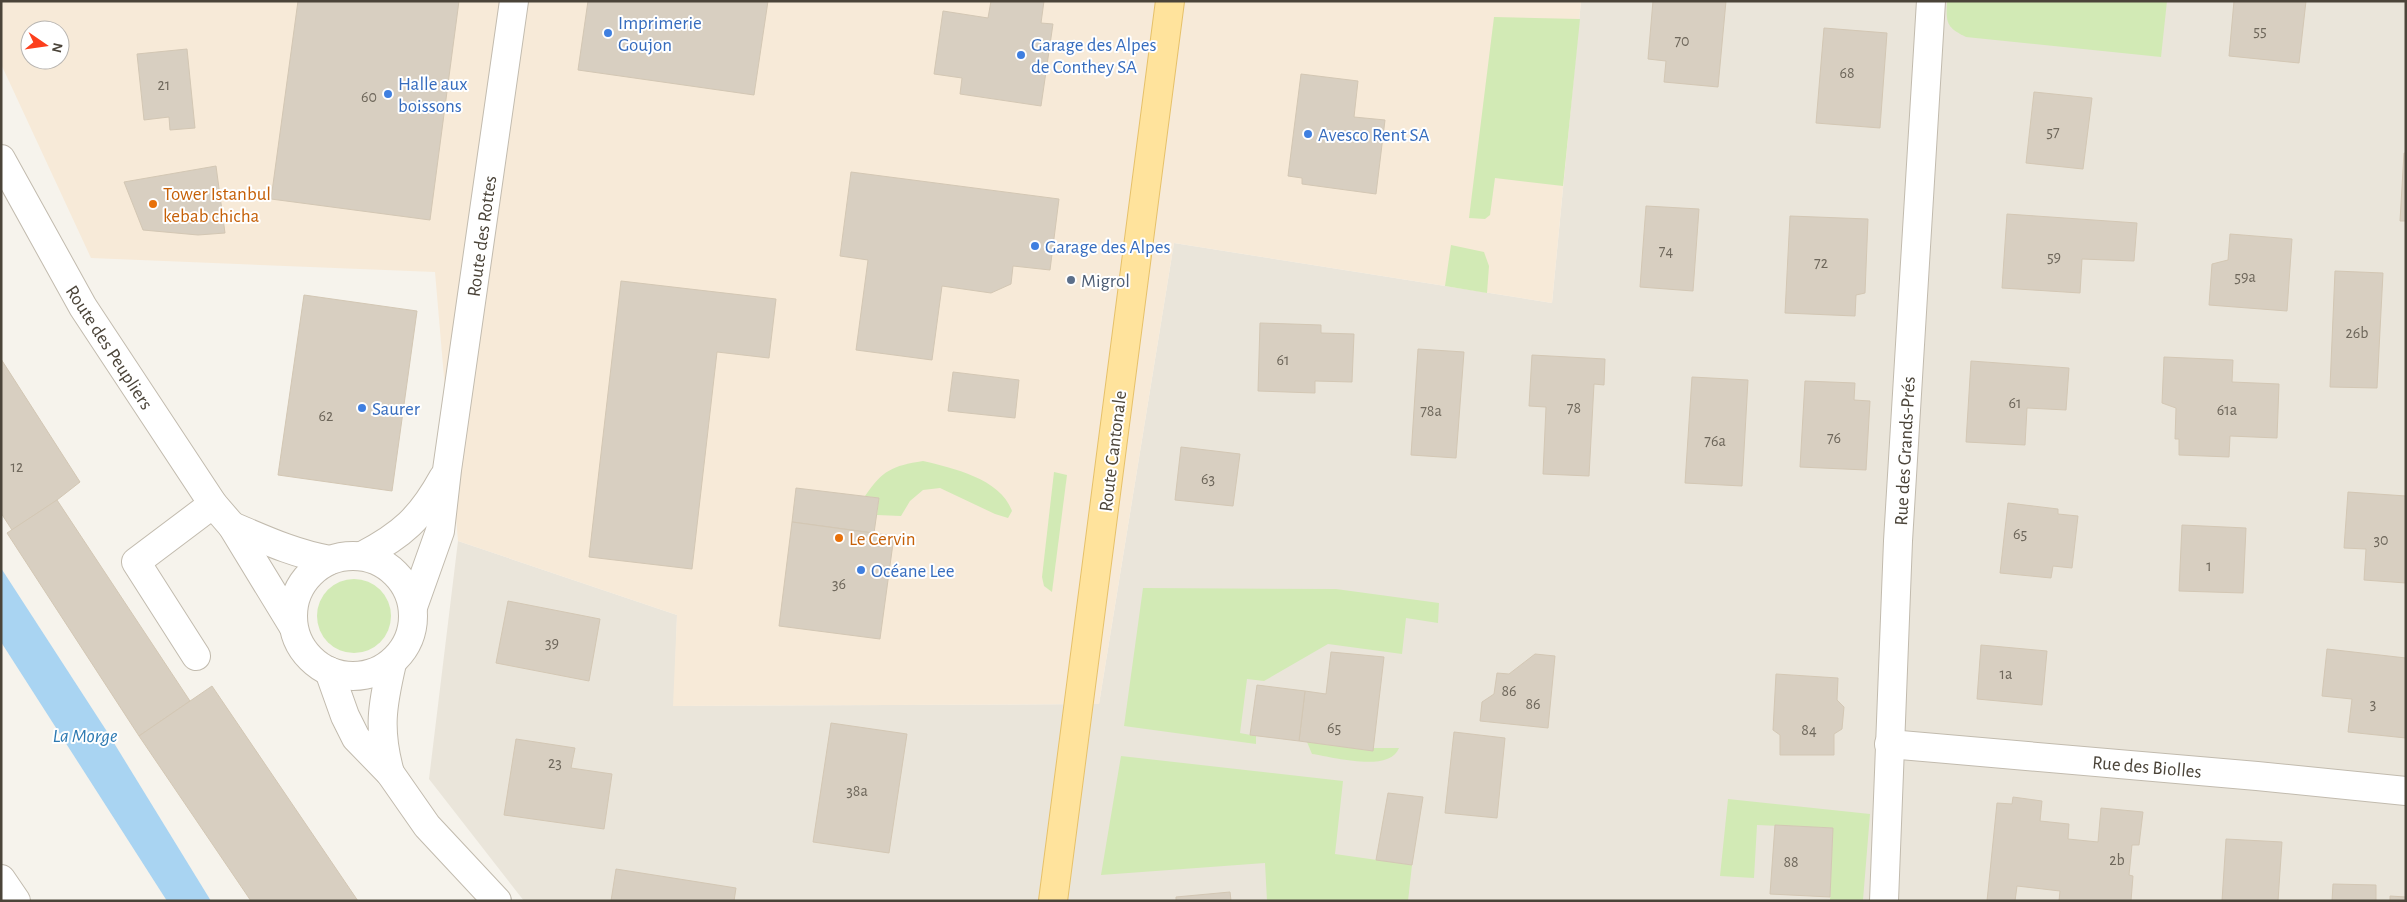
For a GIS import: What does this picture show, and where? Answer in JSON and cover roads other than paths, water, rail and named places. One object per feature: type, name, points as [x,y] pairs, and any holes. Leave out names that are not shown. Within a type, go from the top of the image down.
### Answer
[{"type":"main road","name":"Route Cantonale","points":[[1053,901],[1170,1]]},
{"type":"street","name":"Route des Rottes","points":[[413,607],[440,531],[447,470],[514,1]]},
{"type":"street","name":"Rue des Grands-Prés","points":[[1884,901],[1898,540],[1931,1]]},
{"type":"street","name":"Route des Peupliers","points":[[1,159],[83,307],[214,504],[232,526],[293,626]]},
{"type":"street","name":"Route des Rottes","points":[[362,556],[385,544],[413,523],[432,498],[447,470]]},
{"type":"street","points":[[196,656],[136,562],[214,504]]},
{"type":"street","name":"Route des Peupliers","points":[[232,526],[282,548],[306,556],[330,560]]},
{"type":"street","points":[[342,556],[362,556],[375,560],[395,572],[407,589],[413,607],[414,621],[408,642],[392,663],[380,671],[349,677],[329,672],[316,664],[308,656],[301,647],[293,626],[292,614],[298,591],[311,572],[330,560],[342,556]]},
{"type":"street","points":[[390,772],[381,732],[385,692],[392,663]]},
{"type":"street","points":[[329,672],[345,716],[356,738],[390,772],[427,826],[497,901]]},
{"type":"street","name":"Rue des Biolles","points":[[1889,744],[2406,791]]},
{"type":"street","points":[[1,879],[16,901]]},
{"type":"water","name":"La Morge","points":[[1,568],[106,730],[211,901],[167,901],[1,642]]},
{"type":"place","name":"Imprimerie Goujon","points":[[608,33]]},
{"type":"place","name":"Garage des Alpes de Conthey SA","points":[[1021,55]]},
{"type":"place","name":"Halle aux boissons","points":[[388,94]]},
{"type":"place","name":"Avesco Rent SA","points":[[1308,134]]},
{"type":"place","name":"Tower Istanbul kebab chicha","points":[[153,204]]},
{"type":"place","name":"Garage des Alpes","points":[[1035,246]]},
{"type":"place","name":"Migrol","points":[[1071,280]]},
{"type":"place","name":"Saurer","points":[[362,408]]},
{"type":"place","name":"Le Cervin","points":[[839,538]]},
{"type":"place","name":"Océane Lee","points":[[861,570]]}]
